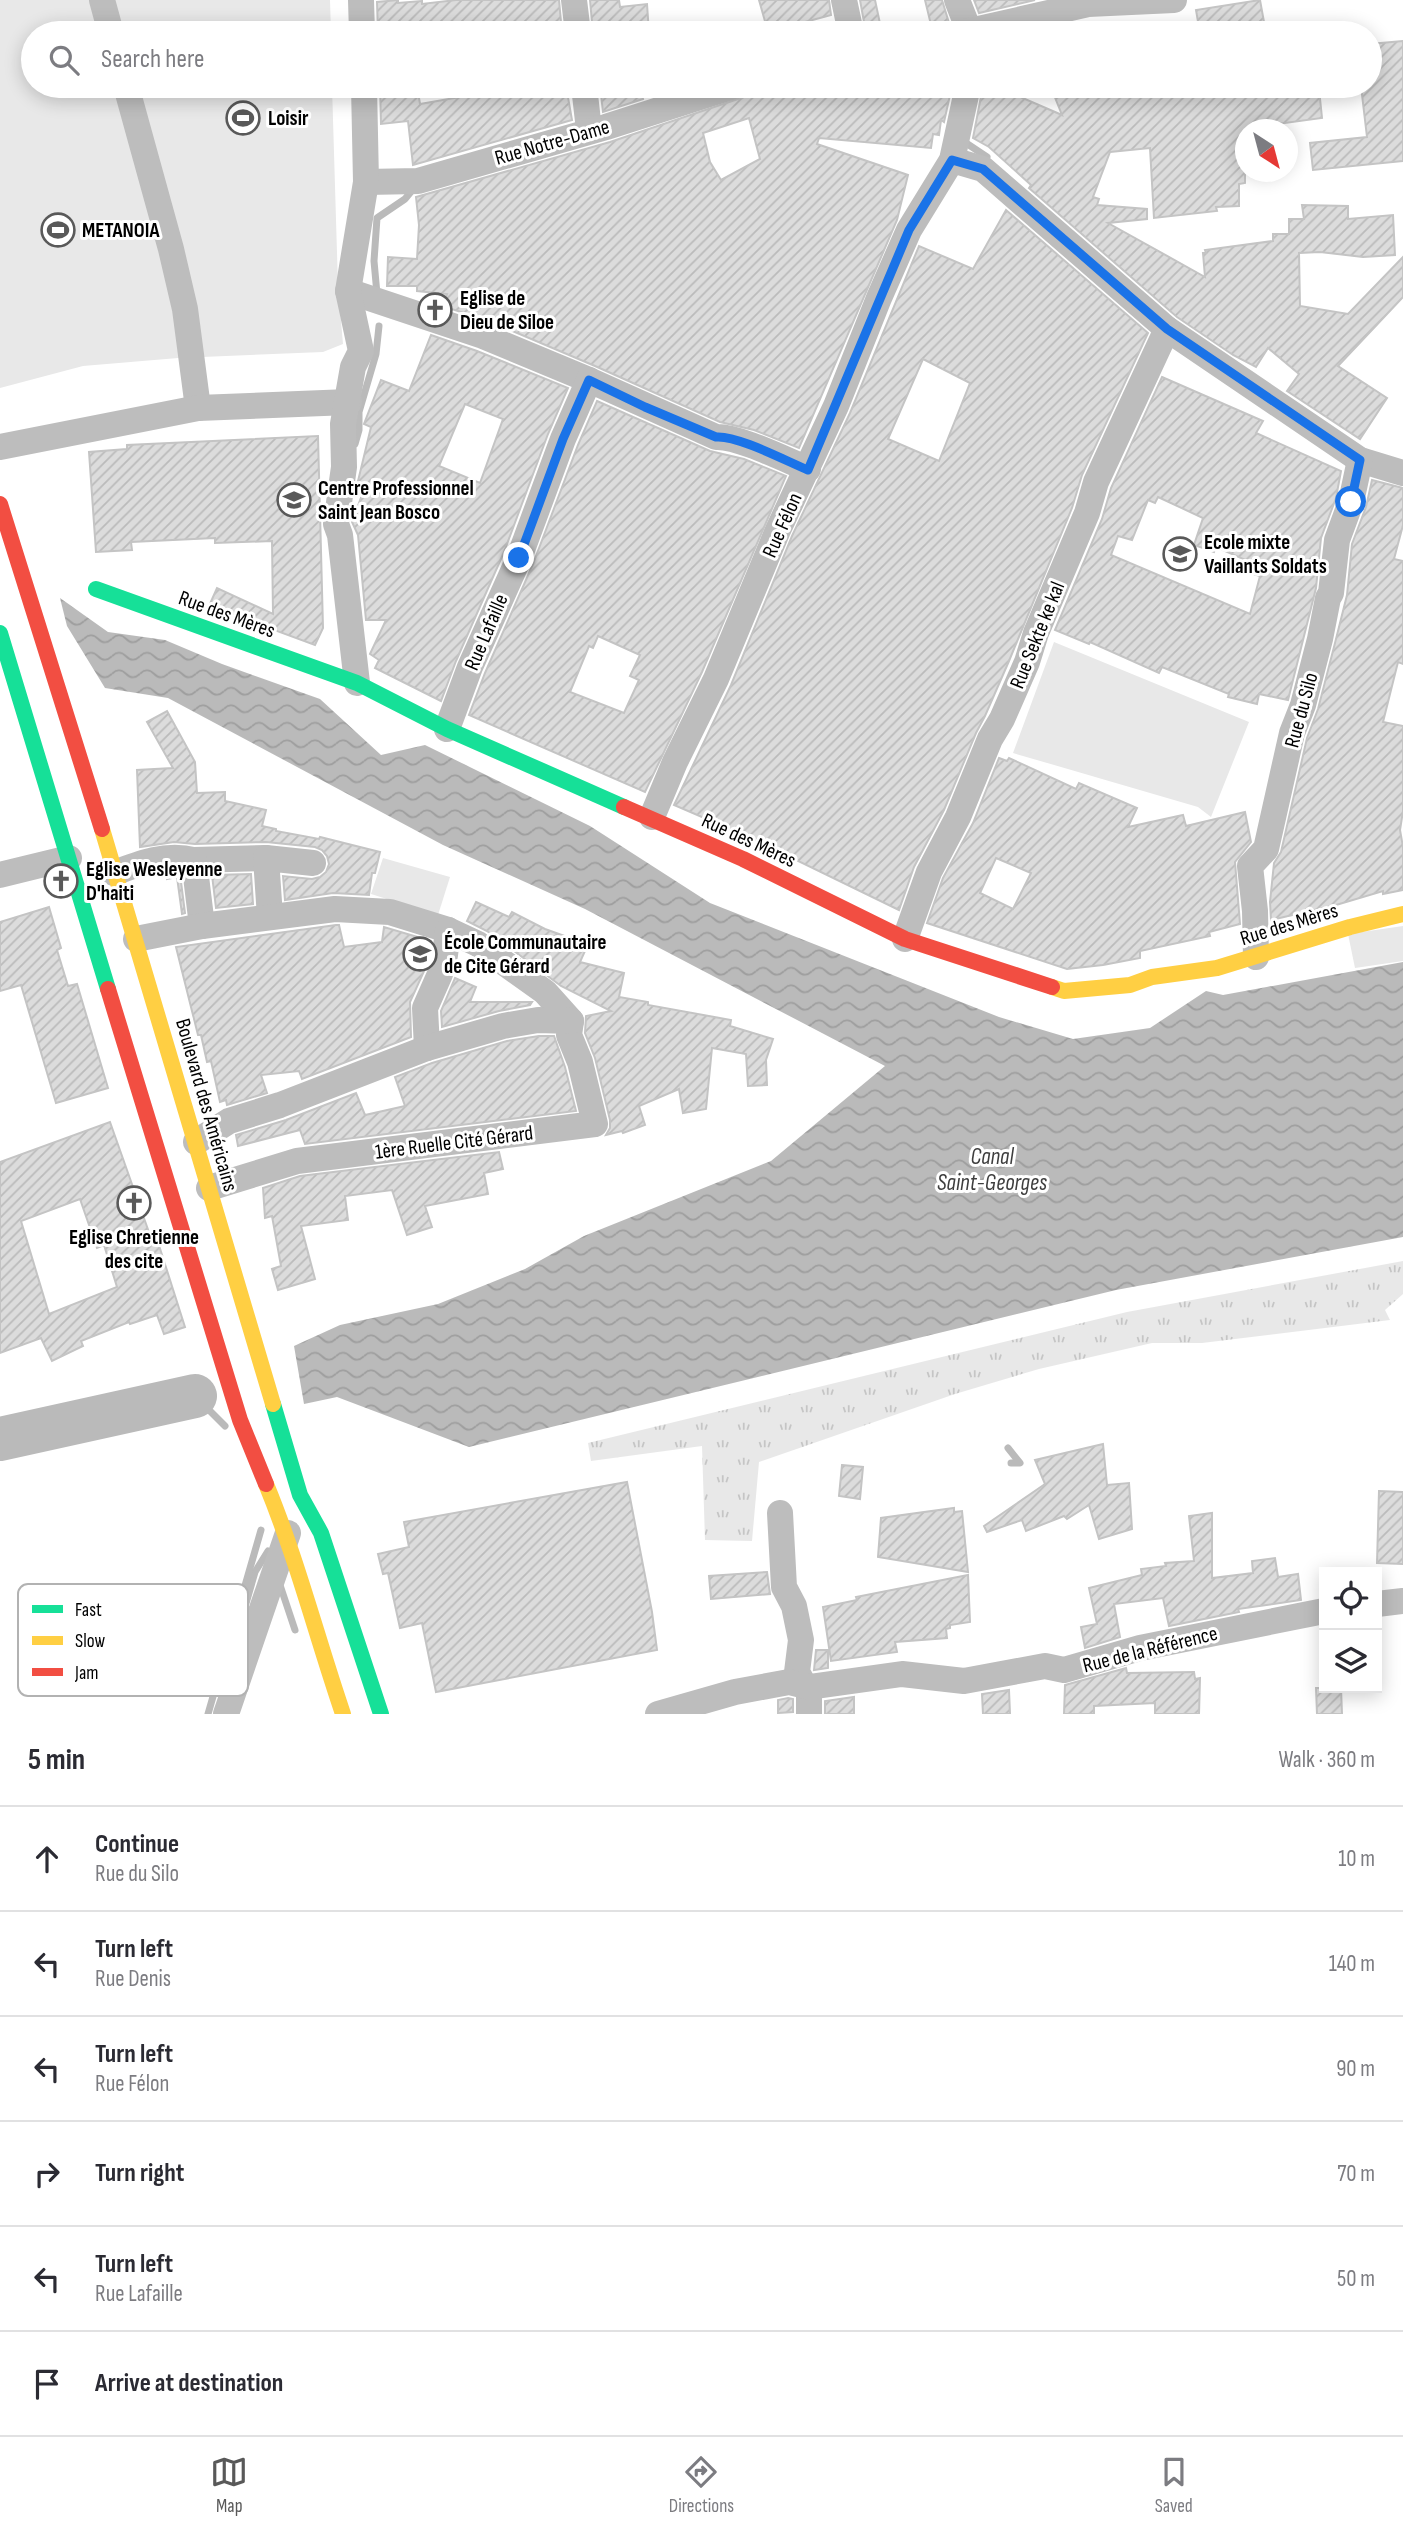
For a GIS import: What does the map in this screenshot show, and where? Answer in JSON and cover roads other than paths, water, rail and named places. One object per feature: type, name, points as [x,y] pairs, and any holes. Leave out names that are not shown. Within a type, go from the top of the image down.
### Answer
[{"type":"main road","name":"Boulevard des Américains","points":[[0,504],[136,939],[300,1495],[321,1532],[381,1714]]},
{"type":"main road","name":"Rue des Mères","points":[[96,589],[357,683],[447,729],[743,859],[905,939],[1064,991],[1130,985],[1152,977],[1217,968],[1350,926],[1403,915]]},
{"type":"main road","points":[[0,633],[6,674],[69,858],[240,1420],[287,1534],[318,1644],[342,1714]]},
{"type":"street","points":[[102,0],[108,21]]},
{"type":"street","points":[[361,0],[362,21]]},
{"type":"street","points":[[573,0],[576,21]]},
{"type":"street","points":[[844,0],[848,21]]},
{"type":"street","points":[[957,0],[964,21]]},
{"type":"street","points":[[1015,21],[1088,4],[1174,0]]},
{"type":"street","points":[[129,98],[185,309],[198,408]]},
{"type":"street","points":[[357,683],[353,633],[340,535],[336,524],[344,467],[343,424],[353,367],[361,351],[348,291],[366,182],[364,98]]},
{"type":"street","points":[[585,98],[589,130]]},
{"type":"street","name":"Rue Notre-Dame","points":[[366,182],[418,181],[694,98]]},
{"type":"street","name":"Rue Félon","points":[[652,817],[675,762],[716,679],[778,530],[808,470],[909,230],[952,160],[965,98]]},
{"type":"street","points":[[952,160],[983,169],[1167,329],[1360,460],[1403,473]]},
{"type":"street","points":[[348,291],[483,336],[716,437],[745,444],[808,470]]},
{"type":"street","name":"Rue Sekte ke kal","points":[[905,939],[929,872],[958,817],[990,738],[1002,719],[1022,673],[1087,513],[1096,482],[1167,329]]},
{"type":"street","name":"Rue Lafaille","points":[[447,729],[470,667],[519,558],[563,439],[589,380]]},
{"type":"street","points":[[0,447],[198,408],[348,402]]},
{"type":"street","name":"Rue du Silo","points":[[1256,957],[1250,866],[1266,849],[1292,733],[1303,705],[1331,593],[1337,540],[1351,502],[1360,460]]},
{"type":"street","points":[[114,873],[151,859],[183,857],[194,860],[266,858],[313,863]]},
{"type":"street","points":[[0,875],[69,858]]},
{"type":"street","points":[[266,858],[270,917]]},
{"type":"street","points":[[194,860],[202,926]]},
{"type":"street","points":[[136,939],[202,926],[335,909],[390,912],[448,930],[478,944],[545,992],[571,1021]]},
{"type":"street","points":[[427,1048],[425,1008],[440,974],[448,930]]},
{"type":"street","points":[[196,1142],[229,1121],[280,1105],[427,1048],[503,1026],[538,1020],[571,1021]]},
{"type":"street","name":"1ère Ruelle Cité Gérard","points":[[209,1188],[297,1161],[595,1124],[580,1062],[569,1035],[571,1021]]},
{"type":"street","points":[[248,1649],[300,1495]]},
{"type":"street","points":[[780,1513],[784,1587],[794,1606],[801,1640],[797,1672],[804,1685],[809,1686],[809,1714]]},
{"type":"street","points":[[1382,1603],[1403,1601]]},
{"type":"street","name":"Rue de la Référence","points":[[658,1714],[744,1690],[789,1682],[809,1686],[902,1674],[964,1681],[1045,1666],[1064,1670],[1140,1648],[1319,1612]]},
{"type":"street","points":[[226,1714],[232,1696]]},
{"type":"water","name":"Canal Saint-Georges","points":[[60,598],[108,632],[165,640],[222,664],[320,699],[381,755],[425,745],[590,826],[710,903],[999,1017],[1073,1039],[1150,1028],[1206,991],[1223,995],[1403,962],[1403,1237],[1116,1290],[469,1447],[337,1397],[304,1404],[294,1346],[340,1325],[438,1304],[525,1269],[584,1236],[771,1161],[885,1066],[585,909],[443,845],[168,698],[105,688],[67,626]]},
{"type":"waterway","points":[[966,143],[987,157]]},
{"type":"waterway","points":[[377,294],[374,261],[377,218],[405,199],[414,188]]},
{"type":"waterway","points":[[355,444],[359,430],[359,412],[376,354],[379,326]]},
{"type":"waterway","points":[[195,1396],[225,1426]]},
{"type":"waterway","points":[[0,1439],[195,1396]]},
{"type":"waterway","points":[[1008,1448],[1020,1463],[1011,1463]]},
{"type":"waterway","points":[[245,1584],[261,1530]]},
{"type":"waterway","points":[[248,1596],[255,1572],[268,1551]]},
{"type":"waterway","points":[[279,1582],[295,1630]]},
{"type":"waterway","points":[[208,1714],[213,1696]]},
{"type":"place","name":"Loisir","points":[[243,118]]},
{"type":"place","name":"METANOIA","points":[[58,230]]},
{"type":"place","name":"Eglise de Dieu de Siloe","points":[[435,310]]},
{"type":"place","name":"Centre Professionnel Saint Jean Bosco","points":[[294,500]]},
{"type":"place","name":"Ecole mixte Vaillants Soldats","points":[[1180,554]]},
{"type":"place","name":"Eglise Wesleyenne D'haiti","points":[[61,881]]},
{"type":"place","name":"École Communautaire de Cite Gérard","points":[[420,954]]},
{"type":"place","name":"Eglise Chretienne des cite","points":[[134,1203]]}]
